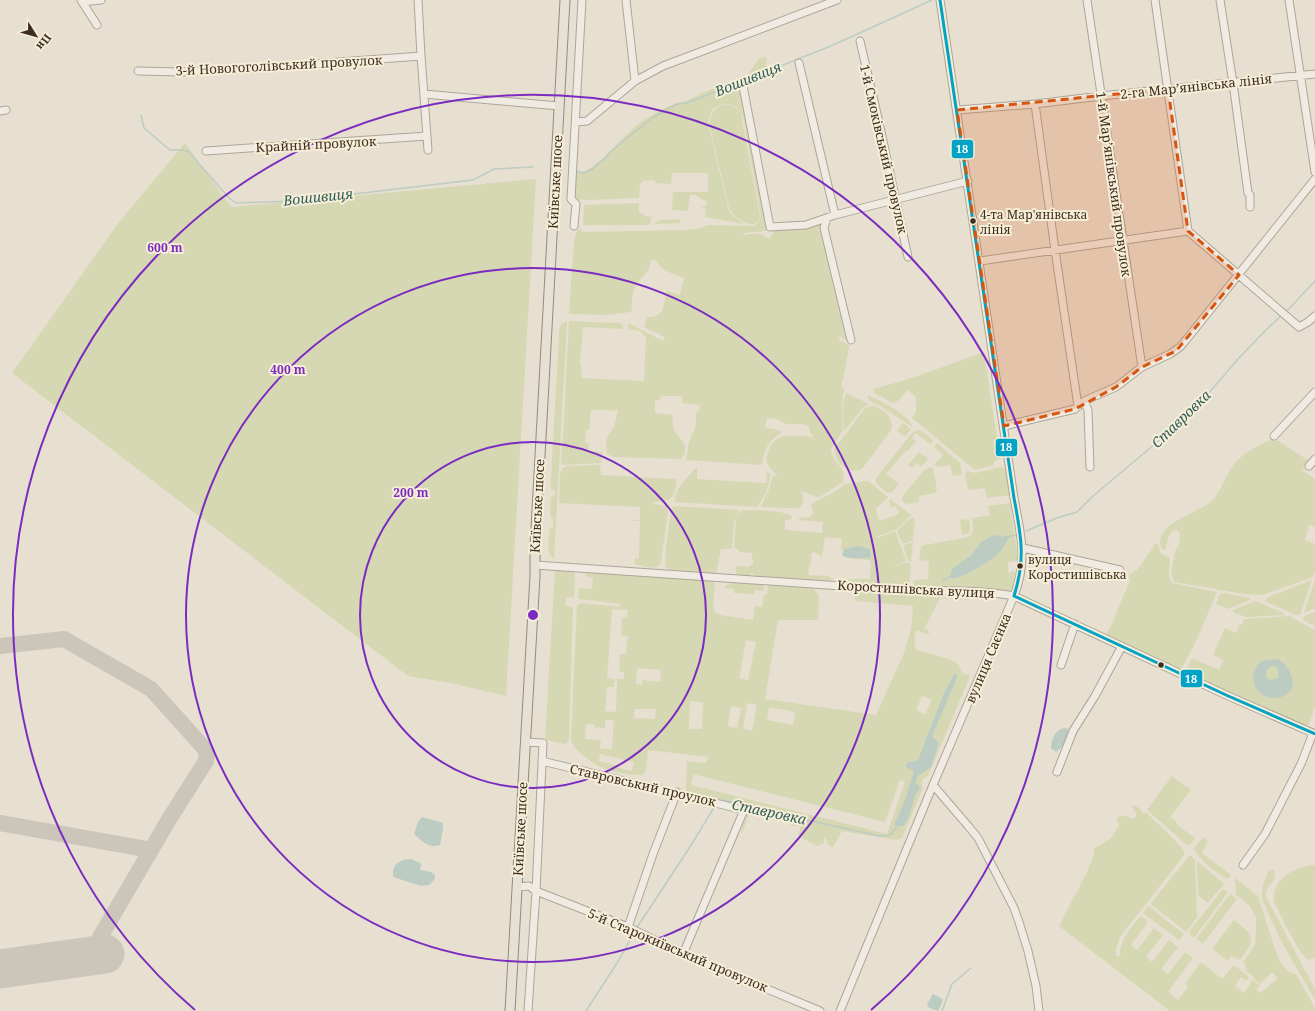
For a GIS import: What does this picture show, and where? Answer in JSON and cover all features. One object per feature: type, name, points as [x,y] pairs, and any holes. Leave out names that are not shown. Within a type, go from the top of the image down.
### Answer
[{"type":"main road","name":"Київське шосе","points":[[510,1011],[565,0]]},
{"type":"street","points":[[81,1],[101,0]]},
{"type":"street","points":[[418,0],[428,150]]},
{"type":"street","points":[[574,226],[576,204],[571,199],[582,0]]},
{"type":"street","points":[[626,0],[635,81]]},
{"type":"street","points":[[576,122],[587,121],[635,81],[663,66],[837,0]]},
{"type":"street","name":"вулиця Саєнка","points":[[840,1011],[933,785],[1021,578],[1023,548],[940,0]]},
{"type":"street","name":"1-й Марʼянівський провулок","points":[[1087,0],[1142,367]]},
{"type":"street","points":[[1155,0],[1188,231],[1299,327],[1315,316]]},
{"type":"street","points":[[1220,0],[1234,83],[1248,193],[1250,195],[1250,207]]},
{"type":"street","points":[[1289,0],[1315,172]]},
{"type":"street","points":[[81,1],[98,25]]},
{"type":"street","name":"1-й Смоківський провулок","points":[[860,41],[908,257]]},
{"type":"street","name":"3-й Новогоголівський провулок","points":[[138,71],[180,72],[258,68],[421,56]]},
{"type":"street","points":[[799,63],[835,215]]},
{"type":"street","name":"2-га Марʼянівська лінія","points":[[957,110],[1035,104],[1315,74]]},
{"type":"street","points":[[743,86],[770,227],[806,225],[835,215],[968,180]]},
{"type":"street","points":[[424,94],[559,106]]},
{"type":"street","points":[[1035,104],[1055,250],[1081,404],[1088,410],[1090,467]]},
{"type":"street","name":"Крайній провулок","points":[[206,150],[427,136]]},
{"type":"street","points":[[1004,426],[1075,409],[1081,404],[1116,387],[1142,367],[1170,354],[1180,347],[1315,179]]},
{"type":"street","points":[[827,218],[824,228],[851,340]]},
{"type":"street","points":[[980,261],[1188,231]]},
{"type":"street","points":[[1274,436],[1315,392]]},
{"type":"street","points":[[1309,466],[1315,460]]},
{"type":"street","points":[[1023,548],[1120,570]]},
{"type":"street","name":"Коростишівська вулиця","points":[[535,565],[910,591],[987,593],[1014,596],[1226,695],[1314,733]]},
{"type":"street","points":[[1061,665],[1075,624]]},
{"type":"street","points":[[1057,772],[1073,731],[1095,696],[1122,646]]},
{"type":"street","points":[[1243,865],[1265,834],[1301,764],[1314,733]]},
{"type":"street","points":[[525,742],[543,743],[536,891],[528,1011]]},
{"type":"street","name":"Ставровський проулок","points":[[542,761],[677,792],[744,810],[683,954]]},
{"type":"street","points":[[933,785],[978,838],[1014,908],[1020,922],[1028,951],[1039,1008],[1032,1011]]},
{"type":"street","points":[[628,927],[653,854],[677,792]]},
{"type":"street","name":"5-й Старокиївський провулок","points":[[517,887],[529,886],[536,891],[628,927],[683,954],[820,1011]]},
{"type":"highlighted area","points":[[1168,89],[1188,231],[1239,275],[1176,351],[1142,367],[1116,387],[1075,409],[1004,426],[957,110]]},
{"type":"green space","points":[[763,57],[766,57],[767,60],[765,73],[740,85],[737,87],[737,90],[741,93],[765,225],[768,225],[766,231],[743,233],[744,235],[760,234],[766,236],[768,239],[775,231],[780,229],[818,224],[822,226],[848,339],[844,339],[840,336],[839,340],[849,345],[843,381],[841,384],[844,390],[842,405],[843,430],[831,449],[834,458],[843,472],[843,482],[821,496],[816,497],[800,490],[803,499],[799,508],[761,507],[773,476],[777,475],[769,467],[766,460],[772,443],[782,436],[789,435],[813,437],[813,434],[810,434],[809,426],[802,424],[786,424],[777,419],[767,418],[765,427],[782,432],[770,442],[764,454],[762,465],[686,460],[689,442],[696,425],[696,412],[699,411],[700,405],[682,403],[682,396],[661,396],[660,400],[655,401],[655,413],[672,415],[674,431],[685,445],[685,453],[681,459],[614,457],[607,454],[606,442],[608,435],[614,427],[618,410],[591,410],[589,430],[586,430],[585,443],[589,443],[588,451],[602,452],[601,463],[562,465],[569,321],[619,323],[622,324],[624,329],[583,327],[580,363],[582,378],[644,381],[646,337],[640,331],[629,329],[628,324],[663,341],[665,337],[644,327],[647,317],[653,317],[660,313],[664,305],[666,291],[680,295],[684,278],[668,272],[655,260],[652,260],[649,269],[634,289],[632,295],[631,312],[607,315],[569,314],[576,232],[581,229],[583,232],[687,230],[702,228],[707,225],[755,226],[759,221],[761,216],[743,117],[741,114],[760,216],[759,220],[754,224],[743,222],[731,212],[729,208],[709,123],[713,112],[721,106],[731,106],[736,108],[741,113],[738,109],[735,107],[727,104],[723,104],[712,111],[708,123],[728,208],[731,214],[744,224],[705,217],[706,209],[700,208],[706,206],[707,202],[695,195],[690,195],[688,210],[672,210],[673,192],[708,192],[708,173],[672,173],[671,184],[657,183],[653,180],[644,181],[640,184],[639,198],[588,200],[574,199],[576,170],[581,172],[592,166],[607,154],[630,131],[657,112],[710,90],[741,80],[748,75],[757,61]]},
{"type":"green space","points":[[185,143],[231,207],[536,179],[506,696],[451,683],[408,676],[12,373],[120,221]]},
{"type":"green space","points":[[639,203],[639,212],[645,216],[651,217],[649,225],[583,225],[584,205]]},
{"type":"green space","points":[[681,219],[679,223],[654,224],[659,220]]},
{"type":"green space","points":[[567,321],[554,559],[549,553],[548,545],[550,528],[553,527],[553,518],[550,516],[551,497],[554,496],[555,491],[551,489],[551,478],[559,331],[560,326]]},
{"type":"green space","points":[[984,352],[1000,459],[994,462],[994,465],[975,470],[912,418],[916,412],[916,397],[907,390],[898,401],[893,403],[874,393],[874,389],[912,378]]},
{"type":"green space","points":[[846,393],[869,404],[863,408],[844,431],[843,405]]},
{"type":"green space","points":[[867,395],[901,413],[911,423],[912,427],[882,407],[869,401]]},
{"type":"green space","points":[[871,406],[879,408],[886,413],[891,420],[892,429],[862,469],[847,469],[839,462],[835,453],[835,448],[865,408]]},
{"type":"green space","points":[[903,423],[911,429],[905,437],[897,431]]},
{"type":"green space","points":[[918,430],[922,431],[934,441],[930,444],[916,433],[912,438],[916,441],[908,451],[906,450],[886,474],[899,484],[893,491],[888,493],[876,483],[876,478],[912,433]]},
{"type":"green space","points":[[1274,438],[1309,461],[1302,470],[1315,479],[1315,527],[1309,525],[1305,540],[1315,544],[1315,571],[1313,577],[1263,595],[1244,594],[1174,582],[1171,573],[1175,551],[1179,545],[1180,533],[1175,529],[1171,533],[1168,538],[1166,549],[1164,550],[1161,548],[1160,540],[1163,532],[1178,520],[1211,502],[1234,464],[1249,451]]},
{"type":"green space","points":[[937,443],[960,463],[962,475],[953,476],[950,465],[937,467],[934,465],[943,455],[934,447]]},
{"type":"green space","points":[[919,452],[928,459],[921,467],[916,463],[912,468],[908,465]]},
{"type":"green space","points":[[600,465],[601,475],[676,479],[675,491],[671,498],[664,501],[653,502],[653,504],[666,506],[668,511],[661,562],[659,566],[651,568],[634,564],[635,559],[639,558],[640,521],[625,520],[640,520],[640,507],[559,503],[560,474],[562,469],[566,466]]},
{"type":"green space","points":[[697,467],[697,479],[766,483],[767,472],[770,474],[769,483],[764,496],[756,507],[675,502],[676,493],[679,488]]},
{"type":"green space","points":[[1000,467],[1005,469],[1010,495],[987,498],[985,488],[968,490],[965,475],[967,471],[976,473]]},
{"type":"green space","points":[[933,468],[937,489],[935,493],[919,496],[919,502],[905,504],[902,500],[903,496],[924,470]]},
{"type":"green space","points":[[868,481],[888,497],[876,509],[879,521],[899,514],[896,506],[891,507],[889,501],[890,499],[911,515],[897,529],[876,537],[877,538],[895,531],[906,561],[888,568],[907,562],[911,564],[909,585],[860,584],[847,581],[846,579],[870,579],[871,563],[869,560],[855,559],[861,557],[869,558],[871,554],[869,548],[854,547],[841,550],[842,539],[825,537],[822,557],[814,552],[811,554],[811,564],[808,571],[809,575],[829,576],[830,578],[834,578],[831,581],[757,577],[752,573],[748,576],[737,575],[735,566],[750,567],[750,565],[753,565],[752,553],[740,552],[734,548],[736,518],[740,511],[776,511],[792,517],[791,519],[785,520],[785,530],[822,533],[823,522],[799,520],[799,518],[810,517],[813,513],[811,505],[845,484]]},
{"type":"green space","points":[[1010,503],[1018,558],[1016,561],[1008,562],[1008,572],[1016,572],[1012,587],[1005,592],[914,586],[913,581],[915,580],[928,579],[929,561],[919,560],[921,547],[969,537],[973,531],[972,518],[990,515],[988,506]],"holes":[[[998,535],[1003,537],[982,564],[977,568],[959,577],[951,578],[981,542]]]},
{"type":"green space","points":[[673,506],[739,510],[734,522],[732,549],[721,549],[716,574],[672,571],[665,566],[671,510]]},
{"type":"green space","points":[[912,517],[915,520],[913,540],[904,544],[901,541],[897,531]]},
{"type":"green space","points":[[969,519],[970,530],[968,533],[962,535],[960,520]]},
{"type":"green space","points":[[913,542],[911,562],[908,560],[904,545]]},
{"type":"green space","points":[[1157,542],[1161,554],[1170,558],[1169,576],[1172,583],[1217,592],[1185,663],[1181,668],[1177,669],[1105,636],[1114,620],[1130,580],[1129,575],[1138,569]]},
{"type":"green space","points":[[555,570],[574,572],[575,574],[574,598],[566,597],[565,606],[573,607],[569,739],[566,744],[545,739]]},
{"type":"green space","points":[[587,572],[712,581],[715,584],[713,605],[715,612],[720,615],[753,620],[755,606],[762,607],[764,594],[767,595],[768,584],[813,588],[819,596],[818,620],[778,620],[765,699],[876,715],[904,653],[911,629],[913,606],[855,601],[855,590],[970,600],[940,598],[924,629],[929,631],[929,634],[916,630],[915,643],[917,650],[951,660],[958,664],[962,673],[970,676],[928,776],[924,778],[921,783],[923,788],[902,838],[897,840],[842,831],[833,847],[828,845],[824,837],[824,843],[817,846],[798,836],[801,826],[794,826],[784,820],[753,812],[748,817],[742,833],[742,827],[749,812],[747,809],[686,792],[687,761],[706,763],[708,757],[648,750],[646,771],[642,775],[637,775],[624,774],[607,769],[594,764],[584,757],[571,740],[577,605],[582,603],[620,607],[621,604],[578,599],[579,588],[592,589],[593,578],[585,576]],"holes":[[[612,609],[628,610],[627,618],[622,618],[621,635],[628,636],[626,654],[620,654],[619,671],[624,672],[624,679],[617,679],[616,712],[605,711],[607,687],[614,687],[615,679],[607,678]],[[746,640],[756,642],[748,680],[739,678]],[[637,668],[661,670],[660,682],[642,680],[642,685],[636,684]],[[922,696],[932,700],[925,715],[916,710]],[[690,701],[703,702],[702,729],[689,729]],[[747,703],[757,705],[752,731],[743,729]],[[731,706],[741,708],[737,728],[728,726]],[[769,707],[795,712],[793,725],[767,720]],[[635,709],[656,709],[655,719],[634,718]],[[605,720],[614,720],[612,749],[600,749],[601,740],[585,739],[586,724],[594,724],[594,727],[605,728]],[[600,754],[634,762],[632,771],[618,768],[618,766],[599,761]],[[693,774],[885,822],[900,780],[905,781],[887,834],[691,785]]]},
{"type":"green space","points":[[1315,579],[1315,608],[1304,613]]},
{"type":"green space","points":[[1312,580],[1300,615],[1295,615],[1265,601],[1268,597]]},
{"type":"green space","points":[[732,583],[763,584],[764,591],[755,590],[754,594],[734,593],[734,589],[725,588],[727,585]]},
{"type":"green space","points":[[1222,593],[1250,598],[1250,600],[1228,609],[1216,604],[1219,595]]},
{"type":"green space","points":[[1255,601],[1284,613],[1284,615],[1246,617],[1233,612],[1233,610]]},
{"type":"green space","points":[[1315,612],[1315,626],[1303,620],[1304,616]]},
{"type":"green space","points":[[1289,616],[1315,630],[1315,706],[1309,725],[1287,719],[1193,677],[1188,673],[1187,669],[1192,658],[1219,670],[1223,660],[1213,655],[1225,628],[1236,633],[1240,624],[1242,625],[1244,619]]},
{"type":"green space","points":[[1172,776],[1191,790],[1170,817],[1177,822],[1176,824],[1195,838],[1189,845],[1187,845],[1147,810]]},
{"type":"green space","points":[[1133,805],[1139,808],[1144,814],[1146,812],[1174,839],[1185,854],[1120,937],[1116,949],[1116,956],[1120,956],[1121,945],[1124,939],[1141,916],[1147,920],[1147,923],[1131,945],[1137,950],[1154,928],[1163,935],[1146,957],[1152,962],[1169,940],[1178,947],[1161,969],[1168,974],[1185,952],[1193,958],[1168,992],[1178,1000],[1188,987],[1185,984],[1201,962],[1222,979],[1234,965],[1249,977],[1246,981],[1241,977],[1235,986],[1244,993],[1253,980],[1260,986],[1256,989],[1260,993],[1278,978],[1272,972],[1260,984],[1246,971],[1247,969],[1243,962],[1255,945],[1256,918],[1250,906],[1236,895],[1235,878],[1258,896],[1280,961],[1288,972],[1296,974],[1315,1008],[1315,1011],[1170,1011],[1059,926],[1087,872],[1094,855],[1094,849],[1111,838],[1119,826],[1117,818],[1123,816],[1133,819],[1136,817],[1136,813],[1132,807]]},
{"type":"green space","points":[[1203,837],[1208,841],[1202,853],[1231,875],[1228,879],[1209,866],[1200,858],[1194,849]]},
{"type":"green space","points":[[1190,855],[1195,860],[1197,917],[1186,932],[1151,903]]},
{"type":"green space","points":[[1197,861],[1224,884],[1208,903],[1198,895]]},
{"type":"green space","points":[[1315,865],[1315,957],[1309,960],[1300,951],[1290,934],[1274,902],[1274,894],[1276,886],[1286,875],[1300,868]]},
{"type":"green space","points":[[1270,870],[1274,870],[1275,878],[1266,891],[1266,897],[1315,989],[1315,1000],[1279,937],[1262,899],[1263,884]]},
{"type":"green space","points":[[1223,889],[1228,892],[1194,938],[1188,933]]},
{"type":"green space","points":[[1230,894],[1237,899],[1203,944],[1196,939]]},
{"type":"green space","points":[[1148,906],[1184,934],[1179,940],[1143,913]]},
{"type":"green space","points":[[1234,920],[1246,930],[1251,938],[1251,942],[1240,960],[1231,956],[1228,961],[1212,949]]},
{"type":"shaded area","points":[[998,535],[1003,537],[1007,535],[1009,537],[997,555],[971,572],[957,578],[952,579],[950,577],[952,569],[970,556],[981,542],[992,536]]},
{"type":"shaded area","points":[[857,546],[869,548],[871,554],[870,558],[848,558],[842,555],[844,549]]},
{"type":"shaded area","points":[[1277,659],[1281,661],[1289,670],[1293,687],[1289,692],[1281,697],[1275,698],[1264,696],[1256,688],[1253,678],[1254,672],[1257,666],[1265,660]],"holes":[[[1270,667],[1276,667],[1279,671],[1278,678],[1269,680],[1266,676],[1267,670]]]},
{"type":"shaded area","points":[[954,674],[957,674],[957,678],[932,736],[939,743],[931,767],[918,776],[915,782],[920,788],[915,796],[906,823],[903,826],[894,825],[905,800],[914,771],[906,767],[906,764],[908,762],[918,760],[944,693]]},
{"type":"shaded area","points":[[1064,728],[1068,729],[1069,732],[1062,747],[1056,752],[1051,748],[1053,739],[1058,731]]},
{"type":"shaded area","points":[[422,817],[443,823],[440,845],[429,845],[414,834],[418,822]]},
{"type":"shaded area","points":[[411,859],[422,864],[420,868],[421,870],[431,872],[435,875],[435,879],[429,885],[421,886],[393,877],[393,870],[396,864],[403,860]]},
{"type":"shaded area","points":[[933,994],[943,999],[939,1010],[937,1011],[928,1007],[927,1005]]},
{"type":"waterway","name":"Вошивиця","points":[[576,171],[584,173],[593,169],[606,158],[610,152],[652,118],[677,104],[687,103],[831,46],[932,0]]},
{"type":"waterway","name":"Вошивиця","points":[[141,115],[144,128],[170,150],[184,150],[189,152],[229,198],[236,203],[294,201],[473,180],[494,169],[533,167]]},
{"type":"waterway","name":"Ставровка","points":[[1286,312],[1315,281]]},
{"type":"waterway","name":"Ставровка","points":[[1026,531],[1057,518],[1077,512],[1093,496],[1168,433],[1207,395],[1238,359],[1281,316]]},
{"type":"waterway","name":"Ставровка","points":[[1007,537],[1016,535]]},
{"type":"waterway","name":"Ставровка","points":[[943,581],[951,576]]},
{"type":"waterway","name":"Ставровка","points":[[718,802],[722,800],[880,836],[890,835],[899,824]]},
{"type":"waterway","name":"Ставровка","points":[[636,929],[715,806]]},
{"type":"waterway","name":"Ставровка","points":[[586,1011],[619,960],[634,933]]},
{"type":"waterway","points":[[942,1011],[952,984],[971,968]]},
{"type":"taxiway","points":[[0,646],[64,639],[151,689],[207,753],[206,761],[168,821],[89,956]]},
{"type":"taxiway","points":[[0,823],[146,849],[149,854]]},
{"type":"runway","points":[[0,969],[105,954]]},
{"type":"transit line","name":"18","points":[[940,0],[1019,524],[1021,558],[1018,583],[1014,596]]},
{"type":"transit line","name":"18","points":[[1014,596],[1226,695],[1315,734]]},
{"type":"place","name":"4-та Мар'янівська лінія","points":[[973,221]]},
{"type":"place","name":"вулиця Коростишівська","points":[[1020,566]]}]
